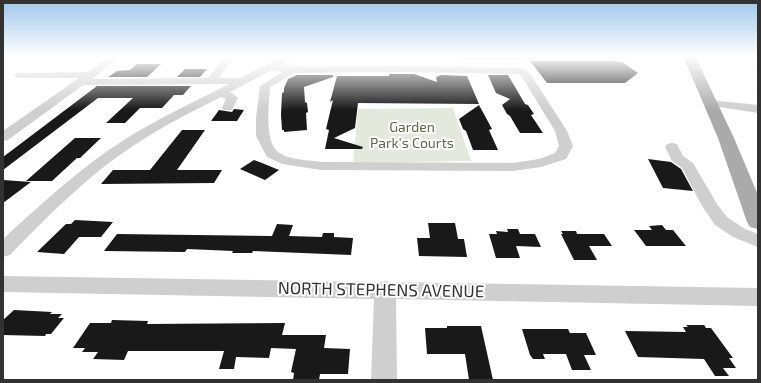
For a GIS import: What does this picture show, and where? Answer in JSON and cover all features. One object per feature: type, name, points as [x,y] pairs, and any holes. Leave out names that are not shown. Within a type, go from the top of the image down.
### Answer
[{"type":"main road","points":[[697,74],[758,222]]},
{"type":"street","points":[[3,137],[93,74]]},
{"type":"street","points":[[211,81],[216,74]]},
{"type":"street","points":[[3,250],[63,194],[122,148],[148,131],[258,74]]},
{"type":"street","points":[[286,74],[266,86],[262,118],[263,136],[272,154],[287,161],[320,166],[513,167],[541,163],[561,156],[566,146],[561,131],[525,74]]},
{"type":"street","points":[[19,75],[244,81]]},
{"type":"street","points":[[222,93],[232,98],[228,108]]},
{"type":"street","points":[[710,103],[758,109]]},
{"type":"street","points":[[672,147],[677,158],[688,166],[710,206],[721,221],[740,233],[758,241]]},
{"type":"street","name":"NORTH STEPHENS AVENUE","points":[[3,284],[758,297]]},
{"type":"street","points":[[384,380],[385,290]]},
{"type":"green space","name":"Garden Park's Courts","points":[[453,108],[471,161],[353,163],[358,109]]},
{"type":"building","points":[[113,74],[150,74],[147,77],[108,77]]},
{"type":"building","points":[[180,74],[203,74],[200,77],[177,77]]},
{"type":"building","points":[[389,74],[414,74],[437,82],[436,77],[441,75],[467,76],[479,104],[358,103],[355,128],[334,138],[363,147],[362,149],[325,149],[329,130],[326,129],[333,100],[330,102],[337,76],[389,76]]},
{"type":"building","points":[[540,74],[637,74],[625,83],[547,83]]},
{"type":"building","points":[[297,75],[333,75],[333,77],[304,87],[305,102],[307,103],[308,112],[306,113],[307,130],[284,132],[284,130],[282,130],[281,115],[282,93],[284,92],[288,79]]},
{"type":"building","points":[[488,75],[508,75],[525,104],[528,105],[534,114],[531,115],[543,133],[520,133],[502,105],[510,99],[496,93]]},
{"type":"building","points":[[97,86],[191,86],[183,95],[174,95],[162,108],[140,108],[125,123],[106,123],[133,98],[98,98],[3,170],[3,157]]},
{"type":"building","points":[[479,105],[492,129],[489,130],[498,150],[473,150],[466,131],[463,129],[459,119]]},
{"type":"building","points":[[234,109],[244,110],[237,121],[211,121],[219,110],[232,112]]},
{"type":"building","points":[[182,130],[205,130],[177,170],[222,170],[214,183],[101,184],[113,170],[150,170]]},
{"type":"building","points":[[75,138],[101,138],[52,181],[26,181]]},
{"type":"building","points":[[648,159],[671,162],[681,169],[693,191],[663,188]]},
{"type":"building","points":[[254,160],[279,170],[265,180],[240,169]]},
{"type":"building","points":[[3,180],[31,182],[3,203]]},
{"type":"building","points":[[75,220],[113,222],[101,237],[79,237],[64,254],[37,252],[66,224],[71,224]]},
{"type":"building","points":[[428,223],[455,223],[458,239],[464,239],[467,257],[419,256],[417,238],[430,238]]},
{"type":"building","points":[[277,224],[293,225],[289,236],[322,237],[323,233],[334,233],[334,237],[353,238],[351,255],[253,251],[252,253],[232,253],[233,251],[187,249],[185,252],[104,251],[117,234],[272,236]]},
{"type":"building","points":[[662,225],[666,230],[673,230],[686,246],[646,246],[634,230],[652,230],[649,226]]},
{"type":"building","points":[[507,229],[518,229],[520,234],[535,234],[541,247],[516,246],[520,258],[496,258],[489,234],[497,234],[496,231],[508,232]]},
{"type":"building","points":[[561,231],[576,231],[577,234],[604,234],[612,246],[589,246],[597,260],[574,260],[561,234],[563,234]]},
{"type":"building","points":[[14,310],[52,312],[50,314],[62,314],[58,318],[64,318],[51,334],[46,334],[45,336],[3,335],[3,320]]},
{"type":"building","points":[[112,320],[148,321],[147,324],[285,323],[282,335],[326,335],[324,348],[350,349],[348,374],[320,374],[319,380],[293,380],[294,373],[291,372],[296,349],[271,348],[269,358],[236,357],[234,369],[219,369],[224,351],[128,351],[124,360],[93,359],[98,352],[82,352],[85,348],[73,348],[90,323],[111,323]]},
{"type":"building","points":[[686,325],[704,325],[706,328],[711,328],[733,358],[729,358],[736,368],[723,368],[729,376],[715,376],[704,359],[638,357],[625,331],[686,332],[683,327],[688,327]]},
{"type":"building","points":[[447,326],[481,326],[493,380],[469,380],[465,354],[427,354],[425,328],[447,328]]},
{"type":"building","points":[[522,329],[568,329],[570,333],[586,333],[596,355],[584,355],[591,370],[572,370],[566,354],[543,354],[545,359],[533,359],[530,355]]}]
